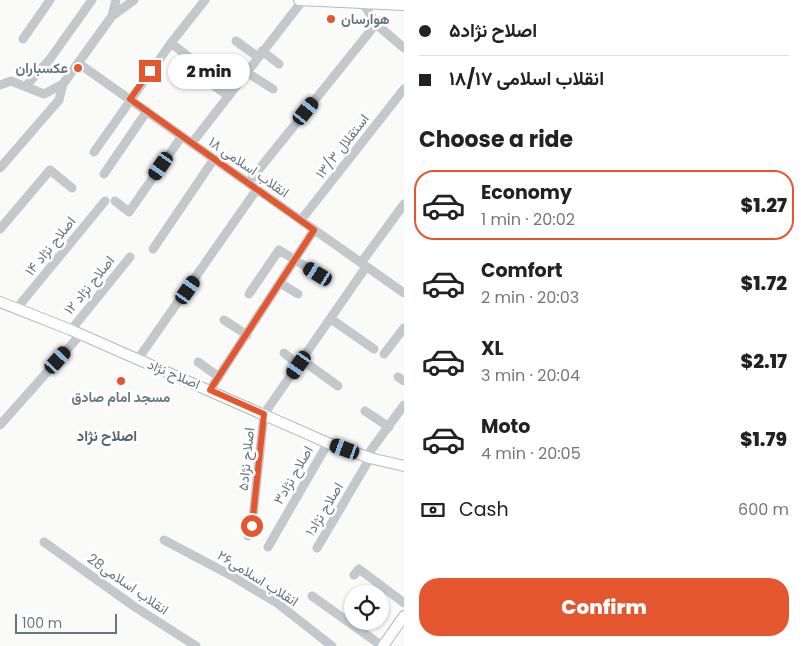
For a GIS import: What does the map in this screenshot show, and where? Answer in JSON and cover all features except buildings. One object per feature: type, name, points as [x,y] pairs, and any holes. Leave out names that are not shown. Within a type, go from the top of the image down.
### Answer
[{"type":"main road","points":[[302,0],[404,5]]},
{"type":"main road","name":"اصلاح نژاد","points":[[0,302],[81,334],[328,443],[368,457],[404,466]]},
{"type":"main road","points":[[383,646],[404,616]]},
{"type":"street","points":[[23,39],[50,0]]},
{"type":"street","points":[[26,86],[50,59],[92,0]]},
{"type":"street","points":[[112,16],[116,0]]},
{"type":"street","points":[[0,168],[58,100],[63,84],[112,16],[134,0]]},
{"type":"street","points":[[94,152],[130,99],[205,0]]},
{"type":"street","points":[[192,143],[302,0]]},
{"type":"street","points":[[363,3],[376,24],[404,48]]},
{"type":"street","points":[[248,183],[376,24]]},
{"type":"street","points":[[236,41],[278,64]]},
{"type":"street","points":[[171,43],[194,61]]},
{"type":"street","name":"۱۸ انقلاب اسلامی","points":[[78,63],[364,265],[402,288]]},
{"type":"street","points":[[246,72],[272,89]]},
{"type":"street","points":[[0,85],[11,81],[44,94],[63,84]]},
{"type":"street","points":[[210,82],[228,96]]},
{"type":"street","name":"۱۳/۳ استقلال","points":[[301,220],[404,89]]},
{"type":"street","points":[[104,174],[147,111]]},
{"type":"street","points":[[115,202],[129,212],[182,136]]},
{"type":"street","points":[[153,250],[214,159]]},
{"type":"street","points":[[0,229],[50,170],[72,188]]},
{"type":"street","points":[[138,359],[257,189]]},
{"type":"street","name":"۱۴ اصلاح نژاد","points":[[17,308],[105,202]]},
{"type":"street","points":[[264,414],[331,318],[404,204]]},
{"type":"street","points":[[210,390],[314,230]]},
{"type":"street","points":[[249,294],[279,250],[318,274]]},
{"type":"street","name":"۱۲ اصلاح نژاد","points":[[71,330],[130,257]]},
{"type":"street","points":[[280,283],[298,294]]},
{"type":"street","points":[[331,318],[374,349]]},
{"type":"street","points":[[224,320],[246,335]]},
{"type":"street","points":[[384,354],[404,328]]},
{"type":"street","points":[[0,425],[81,334]]},
{"type":"street","points":[[284,353],[338,386]]},
{"type":"street","points":[[198,362],[219,376]]},
{"type":"street","name":"اصلاح نژاد۱","points":[[317,548],[368,457],[404,406]]},
{"type":"street","points":[[366,411],[389,427]]},
{"type":"street","name":"اصلاح نژاد۵","points":[[248,536],[252,526],[264,414]]},
{"type":"street","name":"اصلاح نژاد۳","points":[[268,547],[328,443]]},
{"type":"street","name":"انقلاب اسلامی۲۶","points":[[164,540],[232,576],[277,604],[332,646]]},
{"type":"street","name":"28انقلاب اسلامی","points":[[44,542],[135,607],[196,646]]},
{"type":"street","points":[[354,575],[359,569],[404,603]]},
{"type":"street","points":[[312,596],[383,646]]},
{"type":"place","name":"هوارسان","points":[[331,19]]},
{"type":"place","name":"عکسباران","points":[[78,68]]},
{"type":"place","name":"مسجد امام صادق","points":[[121,381]]},
{"type":"district","name":"اصلاح نژاد","points":[[107,435]]},
{"type":"route","points":[[150,71],[130,99],[314,230],[210,390],[264,414],[252,526]]}]
